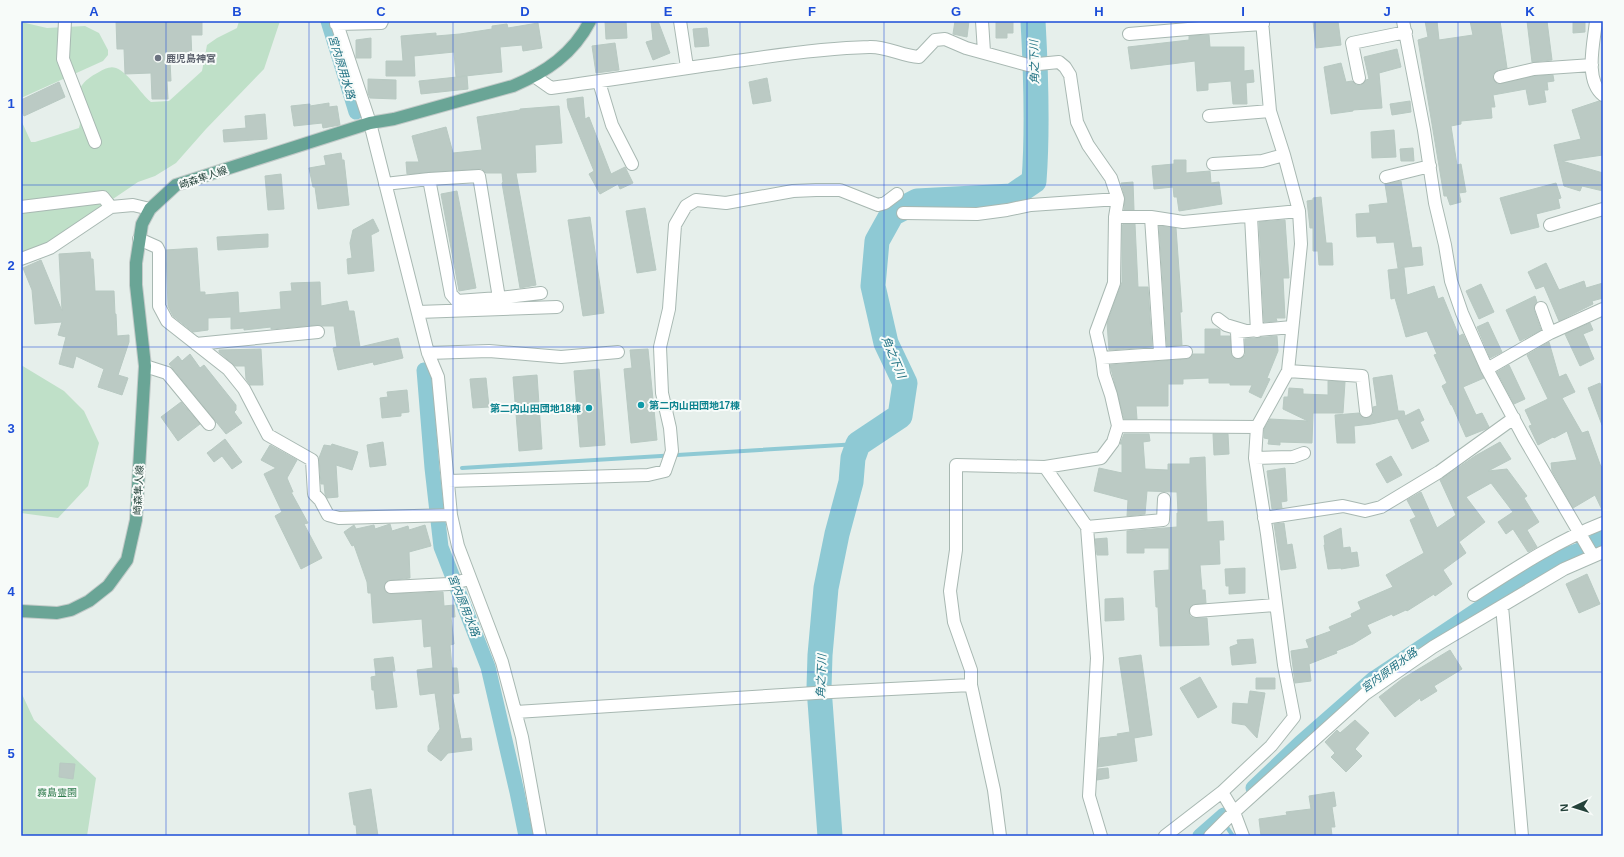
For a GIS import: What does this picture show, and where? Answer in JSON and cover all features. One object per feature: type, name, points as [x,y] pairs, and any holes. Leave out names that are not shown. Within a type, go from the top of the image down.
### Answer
[{"type":"main road","name":"崎森隼人線","points":[[21,611],[57,613],[71,610],[89,601],[108,586],[127,560],[136,520],[145,366],[136,285],[139,239],[142,224],[150,209],[176,186],[370,124],[394,119],[498,90],[534,76],[564,56],[574,46],[590,21]]},
{"type":"street","points":[[66,21],[63,59],[95,142]]},
{"type":"street","points":[[382,21],[381,23],[336,22],[370,124],[428,353],[438,377],[448,481],[448,515],[467,580],[502,662],[516,712],[540,836]]},
{"type":"street","points":[[680,21],[687,67]]},
{"type":"street","points":[[982,21],[984,52]]},
{"type":"street","points":[[1596,21],[1592,65],[1594,81],[1603,95]]},
{"type":"street","points":[[1129,34],[1263,22],[1270,111],[1299,210],[1301,244],[1288,371],[1257,427],[1255,458],[1284,665],[1294,717],[1271,746],[1222,792],[1165,836]]},
{"type":"street","points":[[1214,833],[1232,814],[1365,694],[1433,647],[1564,569],[1596,555],[1579,533],[1487,368],[1462,313],[1450,281],[1445,245],[1435,203],[1430,166],[1405,27],[1352,43],[1359,78]]},
{"type":"street","points":[[534,76],[551,88],[599,82],[687,67],[839,48],[871,47],[890,50],[910,57],[919,57],[936,40],[944,39],[966,48],[1028,65],[1059,62],[1070,75],[1077,122],[1088,145],[1111,178],[1118,200],[1115,217],[1114,283],[1096,332],[1104,374],[1111,395],[1118,426],[1112,442],[1101,458],[1045,467],[956,466],[956,550],[950,591],[954,622],[971,670],[971,685],[994,790],[1000,836]]},
{"type":"street","points":[[1500,76],[1534,69],[1592,65]]},
{"type":"street","points":[[599,82],[612,125],[632,164]]},
{"type":"street","points":[[1209,116],[1270,111]]},
{"type":"street","points":[[1213,164],[1262,161],[1284,155]]},
{"type":"street","points":[[1386,177],[1430,166]]},
{"type":"street","points":[[385,184],[429,179],[479,176],[499,298]]},
{"type":"street","points":[[429,179],[451,294],[457,301],[541,293]]},
{"type":"street","points":[[448,481],[648,475],[665,470],[670,456],[670,428],[662,393],[660,347],[669,309],[676,225],[686,206],[696,200],[726,203],[793,191],[816,190],[840,190],[878,205],[886,203],[897,194]]},
{"type":"street","points":[[21,207],[103,197],[111,207]]},
{"type":"street","points":[[904,213],[977,214],[1031,205],[1118,200]]},
{"type":"street","points":[[21,259],[50,248],[111,207],[133,205],[150,209]]},
{"type":"street","points":[[1550,225],[1603,209]]},
{"type":"street","points":[[1115,217],[1151,217],[1183,222],[1299,210]]},
{"type":"street","points":[[1251,216],[1253,331]]},
{"type":"street","points":[[1151,217],[1160,353]]},
{"type":"street","points":[[139,239],[157,247],[159,251],[159,306],[167,321],[228,369],[244,389],[268,435],[312,460],[314,494],[320,500],[328,515],[339,518],[448,515]]},
{"type":"street","points":[[418,312],[557,307]]},
{"type":"street","points":[[1541,308],[1550,333]]},
{"type":"street","points":[[1487,368],[1550,333],[1603,309]]},
{"type":"street","points":[[1218,319],[1226,325],[1253,331]]},
{"type":"street","points":[[1238,352],[1238,332],[1292,327]]},
{"type":"street","points":[[196,344],[318,332]]},
{"type":"street","points":[[428,353],[489,351],[561,357],[618,352]]},
{"type":"street","points":[[1102,358],[1186,352]]},
{"type":"street","points":[[145,366],[167,374],[209,424]]},
{"type":"street","points":[[1288,371],[1362,376],[1366,411]]},
{"type":"street","points":[[1264,518],[1343,506],[1365,511],[1381,507],[1439,472],[1514,418]]},
{"type":"street","points":[[1118,426],[1257,427]]},
{"type":"street","points":[[1255,458],[1293,457],[1304,453]]},
{"type":"street","points":[[1045,467],[1087,527],[1097,658],[1089,796],[1101,836]]},
{"type":"street","points":[[1087,527],[1163,520],[1164,499]]},
{"type":"street","points":[[1474,595],[1531,558],[1579,533],[1603,523]]},
{"type":"street","points":[[391,587],[449,584],[467,580]]},
{"type":"street","points":[[1196,611],[1276,604]]},
{"type":"street","points":[[1502,606],[1522,836]]},
{"type":"street","points":[[516,712],[811,693],[971,685]]},
{"type":"street","points":[[1222,792],[1243,836]]},
{"type":"green space","points":[[239,21],[280,21],[264,69],[206,129],[176,163],[155,176],[138,182],[48,243],[21,254],[21,120],[31,142],[79,128],[78,94],[80,88],[90,77],[103,70],[114,67],[125,74],[151,102],[169,101],[202,71],[207,45],[237,28]]},
{"type":"green space","points":[[21,22],[47,28],[85,26],[99,33],[108,50],[108,55],[103,61],[21,98]]},
{"type":"green space","points":[[21,365],[64,391],[84,411],[99,443],[88,486],[58,518],[21,513]]},
{"type":"green space","name":"霧島霊園","points":[[21,692],[34,720],[96,778],[87,836],[30,836],[21,833]]},
{"type":"building","points":[[116,21],[202,21],[202,35],[191,35],[192,60],[170,61],[171,81],[167,81],[168,99],[152,99],[151,73],[125,74],[124,49],[117,49]]},
{"type":"building","points":[[605,21],[626,21],[627,38],[606,39]]},
{"type":"building","points":[[651,21],[658,21],[670,53],[653,60],[646,42],[653,40]]},
{"type":"building","points":[[955,21],[969,21],[967,37],[953,34]]},
{"type":"building","points":[[996,21],[1013,21],[1013,33],[1007,33],[1007,38],[996,38]]},
{"type":"building","points":[[1313,21],[1338,21],[1341,45],[1316,48]]},
{"type":"building","points":[[1425,21],[1437,21],[1439,40],[1473,35],[1470,21],[1500,21],[1507,68],[1498,70],[1493,74],[1493,79],[1497,84],[1535,76],[1553,75],[1554,81],[1547,82],[1548,90],[1544,90],[1546,102],[1529,105],[1526,89],[1493,95],[1495,107],[1491,107],[1492,118],[1461,121],[1461,124],[1451,126],[1457,165],[1461,164],[1466,192],[1459,193],[1461,202],[1450,205],[1447,196],[1444,196],[1418,40],[1428,37]]},
{"type":"building","points":[[1527,21],[1547,21],[1552,60],[1532,62]]},
{"type":"building","points":[[1573,21],[1585,21],[1585,32],[1573,33]]},
{"type":"building","points":[[538,23],[542,48],[523,51],[522,45],[500,47],[502,72],[456,77],[454,52],[414,56],[415,76],[386,76],[386,61],[403,61],[401,36],[436,33],[436,36],[460,34],[492,29],[492,26],[507,24],[508,28]]},
{"type":"building","points":[[707,28],[709,46],[695,47],[693,29]]},
{"type":"building","points":[[1209,35],[1210,47],[1244,47],[1244,71],[1253,70],[1254,82],[1246,83],[1247,104],[1233,104],[1231,81],[1208,83],[1208,90],[1197,91],[1195,61],[1131,69],[1128,47],[1189,40],[1189,36]]},
{"type":"building","points":[[371,38],[371,58],[356,58],[356,40]]},
{"type":"building","points":[[615,43],[619,70],[596,73],[592,46]]},
{"type":"building","points":[[1397,49],[1401,67],[1379,73],[1382,108],[1353,110],[1331,114],[1324,67],[1341,63],[1346,82],[1352,81],[1356,85],[1361,85],[1369,79],[1364,57]]},
{"type":"building","points":[[467,76],[468,89],[421,94],[419,81]]},
{"type":"building","points":[[767,78],[771,101],[753,104],[749,82]]},
{"type":"building","points":[[368,79],[396,80],[396,99],[370,98],[368,93]]},
{"type":"building","points":[[59,82],[65,97],[24,116],[21,110],[21,100]]},
{"type":"building","points":[[583,97],[585,119],[589,117],[611,174],[625,167],[633,183],[620,189],[618,184],[600,194],[589,174],[594,171],[568,108],[567,99]]},
{"type":"building","points":[[1410,101],[1411,112],[1392,115],[1390,104]]},
{"type":"building","points":[[1599,101],[1603,102],[1603,155],[1562,161],[1603,173],[1603,191],[1582,186],[1580,191],[1564,186],[1554,145],[1581,139],[1572,110]]},
{"type":"building","points":[[329,103],[329,107],[337,106],[340,125],[323,128],[322,123],[294,126],[291,106],[310,104],[310,106]]},
{"type":"building","points":[[559,106],[562,143],[535,145],[536,172],[516,173],[536,285],[520,288],[502,183],[502,173],[486,173],[482,169],[479,169],[407,174],[406,162],[419,162],[412,136],[446,127],[453,153],[482,150],[477,117],[520,109]]},
{"type":"building","points":[[265,114],[267,139],[224,142],[223,130],[246,128],[245,116]]},
{"type":"building","points":[[1394,130],[1396,157],[1372,158],[1371,132]]},
{"type":"building","points":[[1413,148],[1414,161],[1401,161],[1400,149]]},
{"type":"building","points":[[341,153],[342,160],[344,160],[349,205],[318,209],[315,187],[313,187],[309,168],[326,165],[324,156]]},
{"type":"building","points":[[1174,160],[1186,160],[1186,173],[1210,171],[1211,183],[1219,182],[1222,204],[1179,211],[1177,197],[1174,197],[1173,187],[1154,189],[1152,166],[1174,164]]},
{"type":"building","points":[[281,174],[284,209],[268,210],[265,176]]},
{"type":"building","points":[[1401,181],[1412,248],[1421,247],[1423,265],[1398,268],[1394,242],[1377,243],[1376,236],[1357,237],[1356,214],[1370,213],[1369,205],[1388,203],[1385,184]]},
{"type":"building","points":[[1133,182],[1134,210],[1124,210],[1125,198],[1121,183]]},
{"type":"building","points":[[1556,183],[1561,198],[1558,199],[1560,208],[1536,214],[1539,227],[1511,234],[1500,198]]},
{"type":"building","points":[[457,191],[476,288],[459,291],[441,194]]},
{"type":"building","points":[[1321,197],[1326,243],[1332,243],[1333,265],[1319,265],[1318,251],[1313,251],[1313,228],[1310,228],[1307,201],[1313,200],[1313,198]]},
{"type":"building","points":[[645,208],[656,270],[637,273],[626,211]]},
{"type":"building","points":[[590,217],[604,313],[583,316],[568,220]]},
{"type":"building","points":[[373,219],[379,231],[371,235],[374,271],[348,274],[347,259],[352,258],[350,243],[353,230]]},
{"type":"building","points":[[1285,220],[1289,278],[1283,278],[1285,318],[1276,318],[1277,321],[1264,322],[1259,222]]},
{"type":"building","points":[[1135,224],[1138,287],[1148,287],[1152,347],[1109,350],[1107,323],[1122,282],[1122,225]]},
{"type":"building","points":[[1159,226],[1176,228],[1182,312],[1180,312],[1182,345],[1167,346]]},
{"type":"building","points":[[268,234],[268,247],[218,250],[217,237]]},
{"type":"building","points":[[197,248],[200,292],[205,292],[205,295],[238,292],[239,313],[281,309],[280,292],[292,291],[291,283],[320,282],[321,306],[347,301],[349,311],[354,311],[360,347],[398,338],[403,358],[374,365],[373,362],[338,370],[333,348],[337,347],[334,326],[317,325],[271,329],[271,327],[244,330],[244,328],[231,329],[231,317],[208,318],[208,330],[193,332],[173,316],[168,306],[166,250]]},
{"type":"building","points":[[90,252],[91,259],[93,259],[95,291],[114,291],[117,336],[129,335],[129,342],[118,375],[128,378],[122,395],[98,387],[104,369],[76,356],[73,368],[59,364],[66,337],[58,335],[62,322],[35,324],[32,290],[23,268],[41,260],[62,311],[59,254]]},
{"type":"building","points":[[1546,263],[1559,290],[1584,281],[1586,288],[1603,283],[1603,298],[1592,301],[1593,304],[1559,321],[1544,286],[1536,289],[1528,272]]},
{"type":"building","points":[[1404,268],[1407,295],[1434,286],[1438,299],[1443,297],[1459,336],[1463,334],[1484,378],[1463,387],[1476,415],[1482,413],[1489,427],[1486,429],[1466,437],[1442,386],[1447,383],[1434,355],[1437,354],[1427,331],[1406,337],[1395,298],[1391,299],[1388,270]]},
{"type":"building","points":[[1481,284],[1494,312],[1479,319],[1466,291]]},
{"type":"building","points":[[1535,296],[1537,302],[1534,306],[1534,310],[1541,330],[1520,341],[1506,310]]},
{"type":"building","points":[[1488,322],[1502,352],[1490,358],[1477,327]]},
{"type":"building","points":[[1590,323],[1593,330],[1583,334],[1594,359],[1580,366],[1565,334]]},
{"type":"building","points":[[1205,329],[1218,329],[1220,330],[1220,336],[1230,336],[1232,356],[1238,359],[1245,355],[1245,339],[1277,336],[1278,351],[1267,378],[1270,379],[1261,398],[1249,392],[1252,385],[1209,383],[1209,378],[1183,379],[1183,384],[1168,384],[1168,406],[1136,406],[1137,419],[1124,419],[1110,365],[1187,359],[1193,354],[1205,354]]},
{"type":"building","points":[[1549,342],[1559,377],[1566,374],[1575,392],[1562,398],[1582,433],[1588,431],[1601,467],[1603,466],[1603,512],[1595,495],[1573,508],[1552,471],[1551,463],[1577,460],[1567,431],[1538,445],[1529,426],[1532,425],[1525,410],[1548,399],[1527,355]]},
{"type":"building","points":[[261,349],[263,385],[250,385],[246,379],[245,366],[235,366],[219,352],[219,350]]},
{"type":"building","name":"第二内山田団地17棟","points":[[648,349],[657,440],[631,443],[624,369],[632,368],[630,350]]},
{"type":"building","points":[[190,354],[200,368],[204,365],[236,405],[236,410],[234,412],[242,423],[226,434],[169,364],[178,356],[182,361]]},
{"type":"building","points":[[1509,365],[1525,399],[1514,404],[1497,372]]},
{"type":"building","name":"第二内山田団地18棟","points":[[599,369],[605,445],[580,447],[574,371]]},
{"type":"building","points":[[537,375],[542,449],[519,451],[513,377]]},
{"type":"building","points":[[1392,375],[1398,411],[1404,411],[1405,416],[1419,409],[1424,420],[1420,422],[1429,441],[1412,449],[1398,419],[1400,418],[1354,426],[1355,443],[1337,443],[1335,415],[1359,413],[1363,418],[1370,417],[1373,414],[1373,407],[1377,406],[1373,378]]},
{"type":"building","points":[[486,378],[489,407],[473,408],[470,379]]},
{"type":"building","points":[[1328,381],[1345,382],[1343,413],[1313,413],[1312,443],[1280,442],[1280,445],[1268,444],[1269,439],[1264,438],[1264,429],[1270,419],[1308,421],[1283,409],[1284,397],[1288,397],[1289,388],[1303,389],[1303,394],[1328,395]]},
{"type":"building","points":[[1600,383],[1603,392],[1602,425],[1588,388]]},
{"type":"building","points":[[407,390],[409,412],[401,413],[401,416],[382,418],[380,398],[388,397],[387,392]]},
{"type":"building","points":[[181,402],[200,424],[178,441],[161,417]]},
{"type":"building","points":[[1124,434],[1149,434],[1150,441],[1143,442],[1145,469],[1168,470],[1168,464],[1190,464],[1190,458],[1205,457],[1207,522],[1223,521],[1224,540],[1219,540],[1220,564],[1200,565],[1202,590],[1205,590],[1206,603],[1192,605],[1189,611],[1190,616],[1193,618],[1207,618],[1209,645],[1160,646],[1154,571],[1169,570],[1169,548],[1144,548],[1144,553],[1127,553],[1127,531],[1177,527],[1177,492],[1147,491],[1145,514],[1127,516],[1128,500],[1094,491],[1099,468],[1122,473],[1122,444],[1120,444]]},
{"type":"building","points":[[1213,434],[1228,434],[1229,454],[1214,455]]},
{"type":"building","points":[[225,439],[242,462],[232,469],[222,456],[214,462],[207,453]]},
{"type":"building","points":[[383,442],[386,465],[370,467],[367,445]]},
{"type":"building","points":[[1500,442],[1511,459],[1488,471],[1507,469],[1527,496],[1524,498],[1539,522],[1527,530],[1537,547],[1528,552],[1513,529],[1506,534],[1498,522],[1513,512],[1491,483],[1466,497],[1485,522],[1459,542],[1466,553],[1443,570],[1452,584],[1435,596],[1434,594],[1407,611],[1406,610],[1393,616],[1392,614],[1367,625],[1371,633],[1353,644],[1336,651],[1337,653],[1309,664],[1311,681],[1295,683],[1291,651],[1309,648],[1306,640],[1331,631],[1329,627],[1352,617],[1351,614],[1361,609],[1358,602],[1393,587],[1386,575],[1424,553],[1410,520],[1416,517],[1407,500],[1421,492],[1437,528],[1456,515],[1440,480],[1475,456]]},
{"type":"building","points":[[332,444],[358,452],[352,470],[336,465],[338,497],[327,498],[324,484],[321,484],[319,458],[324,445],[331,446]]},
{"type":"building","points":[[270,445],[297,460],[287,478],[293,492],[291,492],[308,523],[304,524],[322,558],[301,569],[275,516],[282,512],[264,474],[276,468],[261,460]]},
{"type":"building","points":[[1391,456],[1402,475],[1387,483],[1376,464]]},
{"type":"building","points":[[1285,468],[1287,501],[1281,502],[1282,508],[1272,509],[1267,471]]},
{"type":"building","points":[[1284,523],[1287,545],[1292,544],[1296,568],[1281,570],[1274,524]]},
{"type":"building","points":[[390,524],[392,531],[408,526],[409,530],[425,525],[431,546],[409,552],[410,578],[387,581],[384,587],[385,591],[391,594],[443,592],[444,606],[454,605],[455,617],[451,617],[454,644],[450,645],[452,668],[457,668],[459,693],[452,694],[461,739],[471,738],[472,750],[448,753],[441,761],[428,751],[428,746],[440,729],[435,693],[420,695],[417,670],[433,668],[431,646],[424,647],[422,619],[373,623],[371,593],[368,593],[367,582],[354,545],[352,546],[344,532],[354,525],[356,529],[374,525],[375,529]]},
{"type":"building","points":[[1341,528],[1343,548],[1350,547],[1351,553],[1357,552],[1359,566],[1341,569],[1328,569],[1324,536]]},
{"type":"building","points":[[1107,538],[1108,555],[1097,555],[1095,539]]},
{"type":"building","points":[[1245,568],[1245,593],[1229,594],[1229,586],[1226,586],[1225,569]]},
{"type":"building","points":[[1587,574],[1600,604],[1579,613],[1566,584]]},
{"type":"building","points":[[1123,598],[1124,620],[1105,621],[1105,599]]},
{"type":"building","points":[[1253,639],[1256,663],[1232,665],[1230,647],[1238,644],[1237,640]]},
{"type":"building","points":[[1450,650],[1462,669],[1434,686],[1437,691],[1421,701],[1420,698],[1395,717],[1379,697],[1402,679]]},
{"type":"building","points":[[1141,655],[1152,735],[1134,738],[1137,761],[1098,767],[1100,738],[1118,736],[1117,734],[1130,732],[1119,658]]},
{"type":"building","points":[[393,657],[395,671],[392,671],[397,707],[376,709],[371,677],[376,676],[374,659]]},
{"type":"building","points":[[1200,677],[1217,707],[1198,718],[1180,688]]},
{"type":"building","points":[[1256,678],[1275,678],[1275,689],[1256,689]]},
{"type":"building","points":[[1250,691],[1265,693],[1257,738],[1245,725],[1232,723],[1233,703],[1248,704]]},
{"type":"building","points":[[1355,720],[1369,733],[1355,749],[1362,756],[1346,772],[1331,757],[1335,753],[1325,742],[1337,730],[1340,733]]},
{"type":"building","points":[[60,763],[75,764],[73,779],[59,777]]},
{"type":"building","points":[[1108,768],[1109,778],[1097,780],[1098,769]]},
{"type":"building","points":[[371,789],[378,836],[357,836],[349,793]]},
{"type":"building","points":[[1334,792],[1336,806],[1332,807],[1335,827],[1331,827],[1332,836],[1261,836],[1259,819],[1287,815],[1286,812],[1311,809],[1309,796]]},
{"type":"waterway","name":"宮内原用水路","points":[[328,21],[356,112]]},
{"type":"waterway","name":"角之下川","points":[[830,836],[819,688],[820,655],[826,588],[837,534],[851,482],[853,458],[858,444],[900,416],[905,383],[886,343],[873,286],[877,241],[892,214],[917,201],[1012,196],[1034,181],[1036,101],[1033,21]]},
{"type":"waterway","name":"宮内原用水路","points":[[424,370],[432,468],[441,547],[488,667],[526,836]]},
{"type":"waterway","points":[[462,468],[858,444]]},
{"type":"waterway","name":"宮内原用水路","points":[[1253,788],[1300,743],[1373,679],[1550,561],[1582,549],[1603,537]]},
{"type":"waterway","name":"宮内原用水路","points":[[1200,836],[1224,815]]},
{"type":"waterway","points":[[1224,823],[1233,836]]},
{"type":"place","name":"鹿児島神宮","points":[[158,58]]},
{"type":"place","name":"第二内山田団地17棟","points":[[641,405]]},
{"type":"place","name":"第二内山田団地18棟","points":[[589,408]]}]
